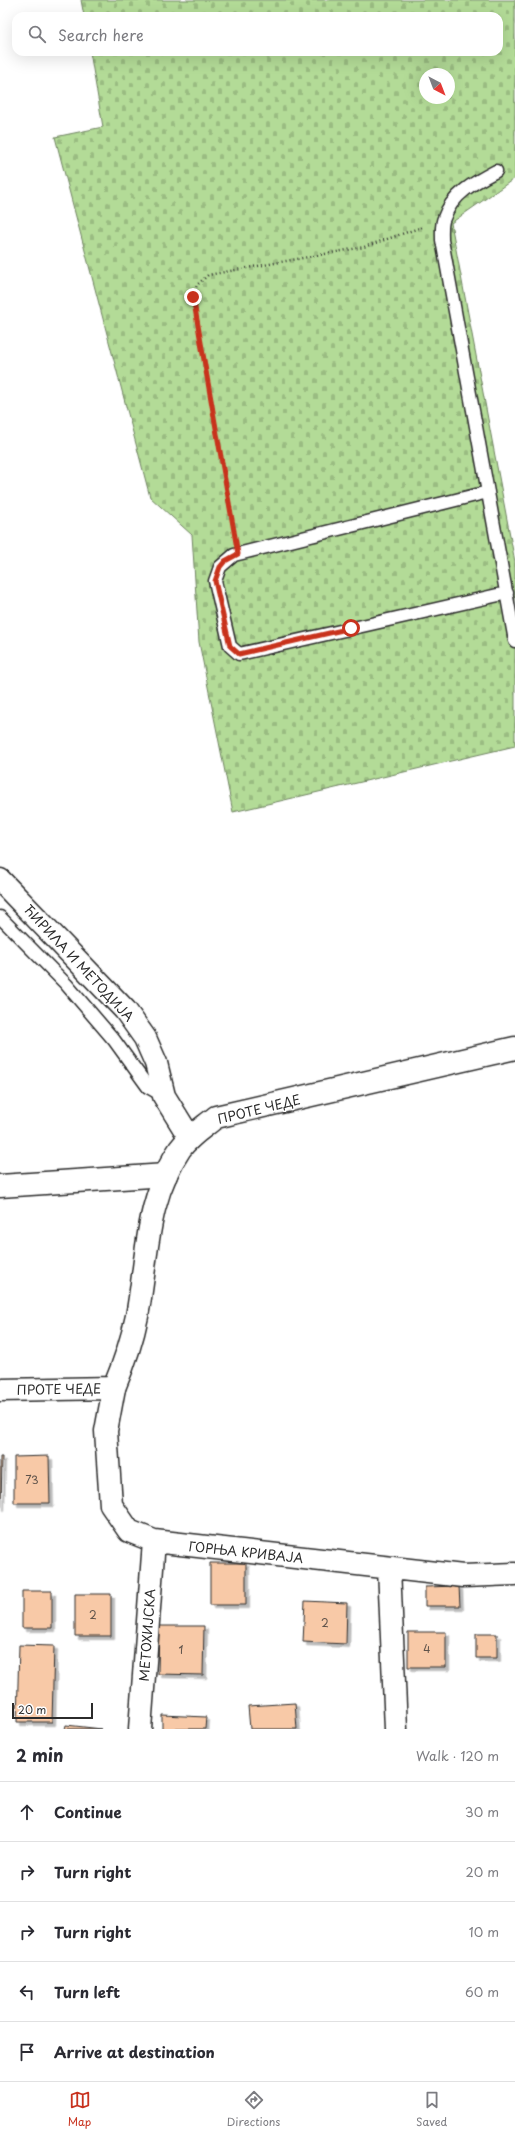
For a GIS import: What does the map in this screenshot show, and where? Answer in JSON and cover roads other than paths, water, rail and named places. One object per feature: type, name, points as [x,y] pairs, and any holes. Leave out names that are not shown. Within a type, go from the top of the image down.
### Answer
[{"type":"street","name":"ЋИРИЛА И МЕТОДИЈА","points":[[0,880],[126,1010],[145,1038],[156,1063],[164,1096],[190,1138]]},
{"type":"street","name":"ПРОТЕ ЧЕДЕ","points":[[0,1390],[114,1388],[129,1351],[137,1315],[152,1211],[166,1175],[180,1149],[190,1138],[216,1117],[515,1048]]},
{"type":"street","points":[[0,1186],[166,1175]]},
{"type":"street","name":"ГОРЊА КРИВАЈА","points":[[114,1388],[106,1431],[111,1505],[129,1531],[154,1541],[389,1568],[463,1576],[515,1574]]},
{"type":"street","name":"МЕТОХИЈСКА","points":[[140,1729],[154,1541]]},
{"type":"street","points":[[389,1568],[396,1729]]},
{"type":"lane","points":[[496,172],[474,182],[453,201],[443,219],[442,240],[515,641]]},
{"type":"lane","points":[[488,492],[238,554],[225,561],[220,567],[215,581],[230,646],[239,654],[507,593]]},
{"type":"lane","points":[[0,917],[66,984],[114,1040],[148,1086],[164,1096]]}]
